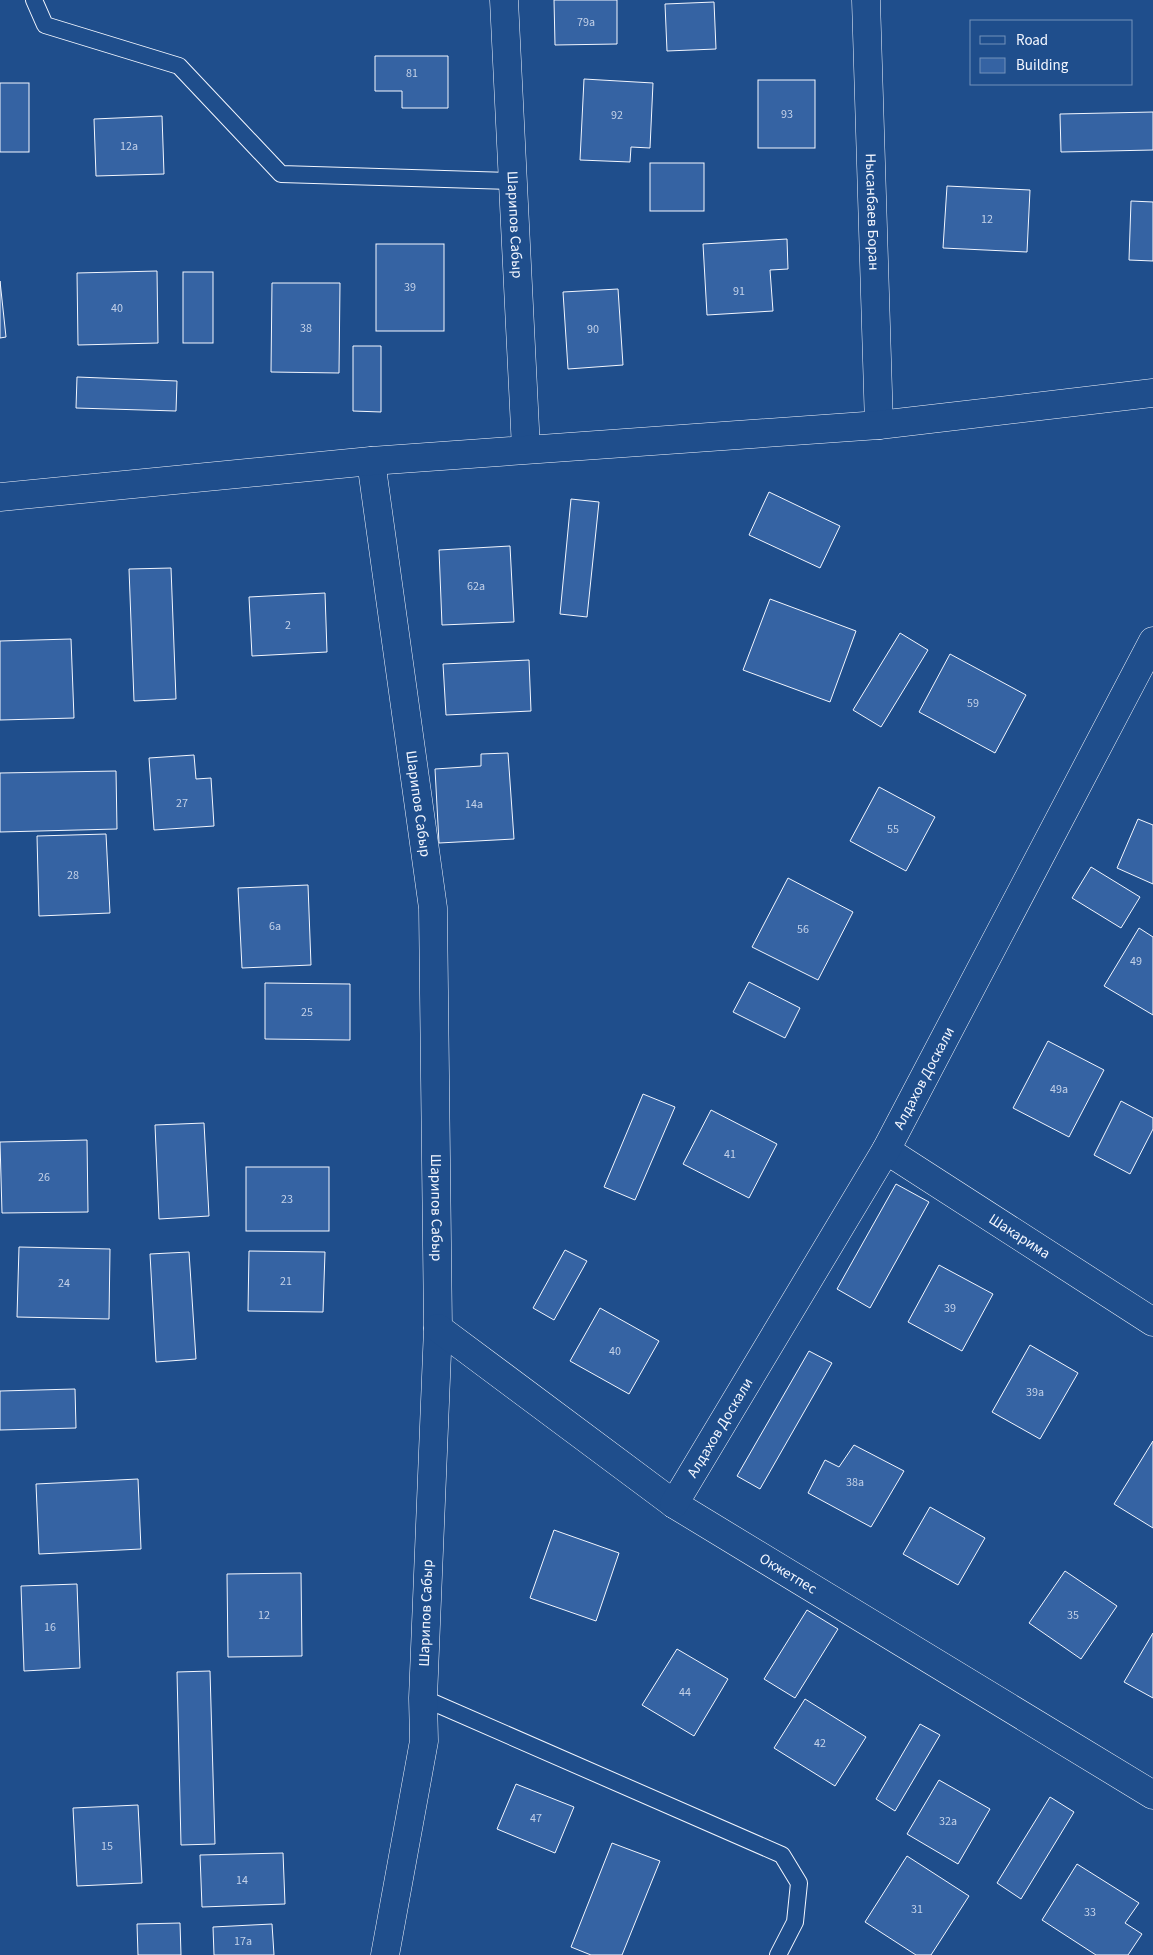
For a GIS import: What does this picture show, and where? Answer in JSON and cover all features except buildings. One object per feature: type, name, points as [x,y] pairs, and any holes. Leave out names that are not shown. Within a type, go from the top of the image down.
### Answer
[{"type":"street","name":"Шарипов Сабыр","points":[[504,0],[526,450]]},
{"type":"street","name":"Нысанбаев Боран","points":[[866,0],[879,424]]},
{"type":"street","points":[[0,497],[371,461],[879,424],[1153,393]]},
{"type":"street","name":"Шарипов Сабыр","points":[[371,461],[432,908],[438,1328],[423,1698],[424,1741],[385,1955]]},
{"type":"street","name":"Алдахов Доскали","points":[[674,1504],[886,1150],[1153,641]]},
{"type":"street","name":"Шакарима","points":[[886,1150],[1153,1322]]},
{"type":"street","name":"Окжетпес","points":[[438,1328],[674,1504],[1153,1795]]},
{"type":"lane","points":[[34,0],[45,25],[179,66],[280,174],[513,181]]},
{"type":"lane","points":[[423,1698],[782,1856],[799,1883],[795,1922],[778,1955]]}]
